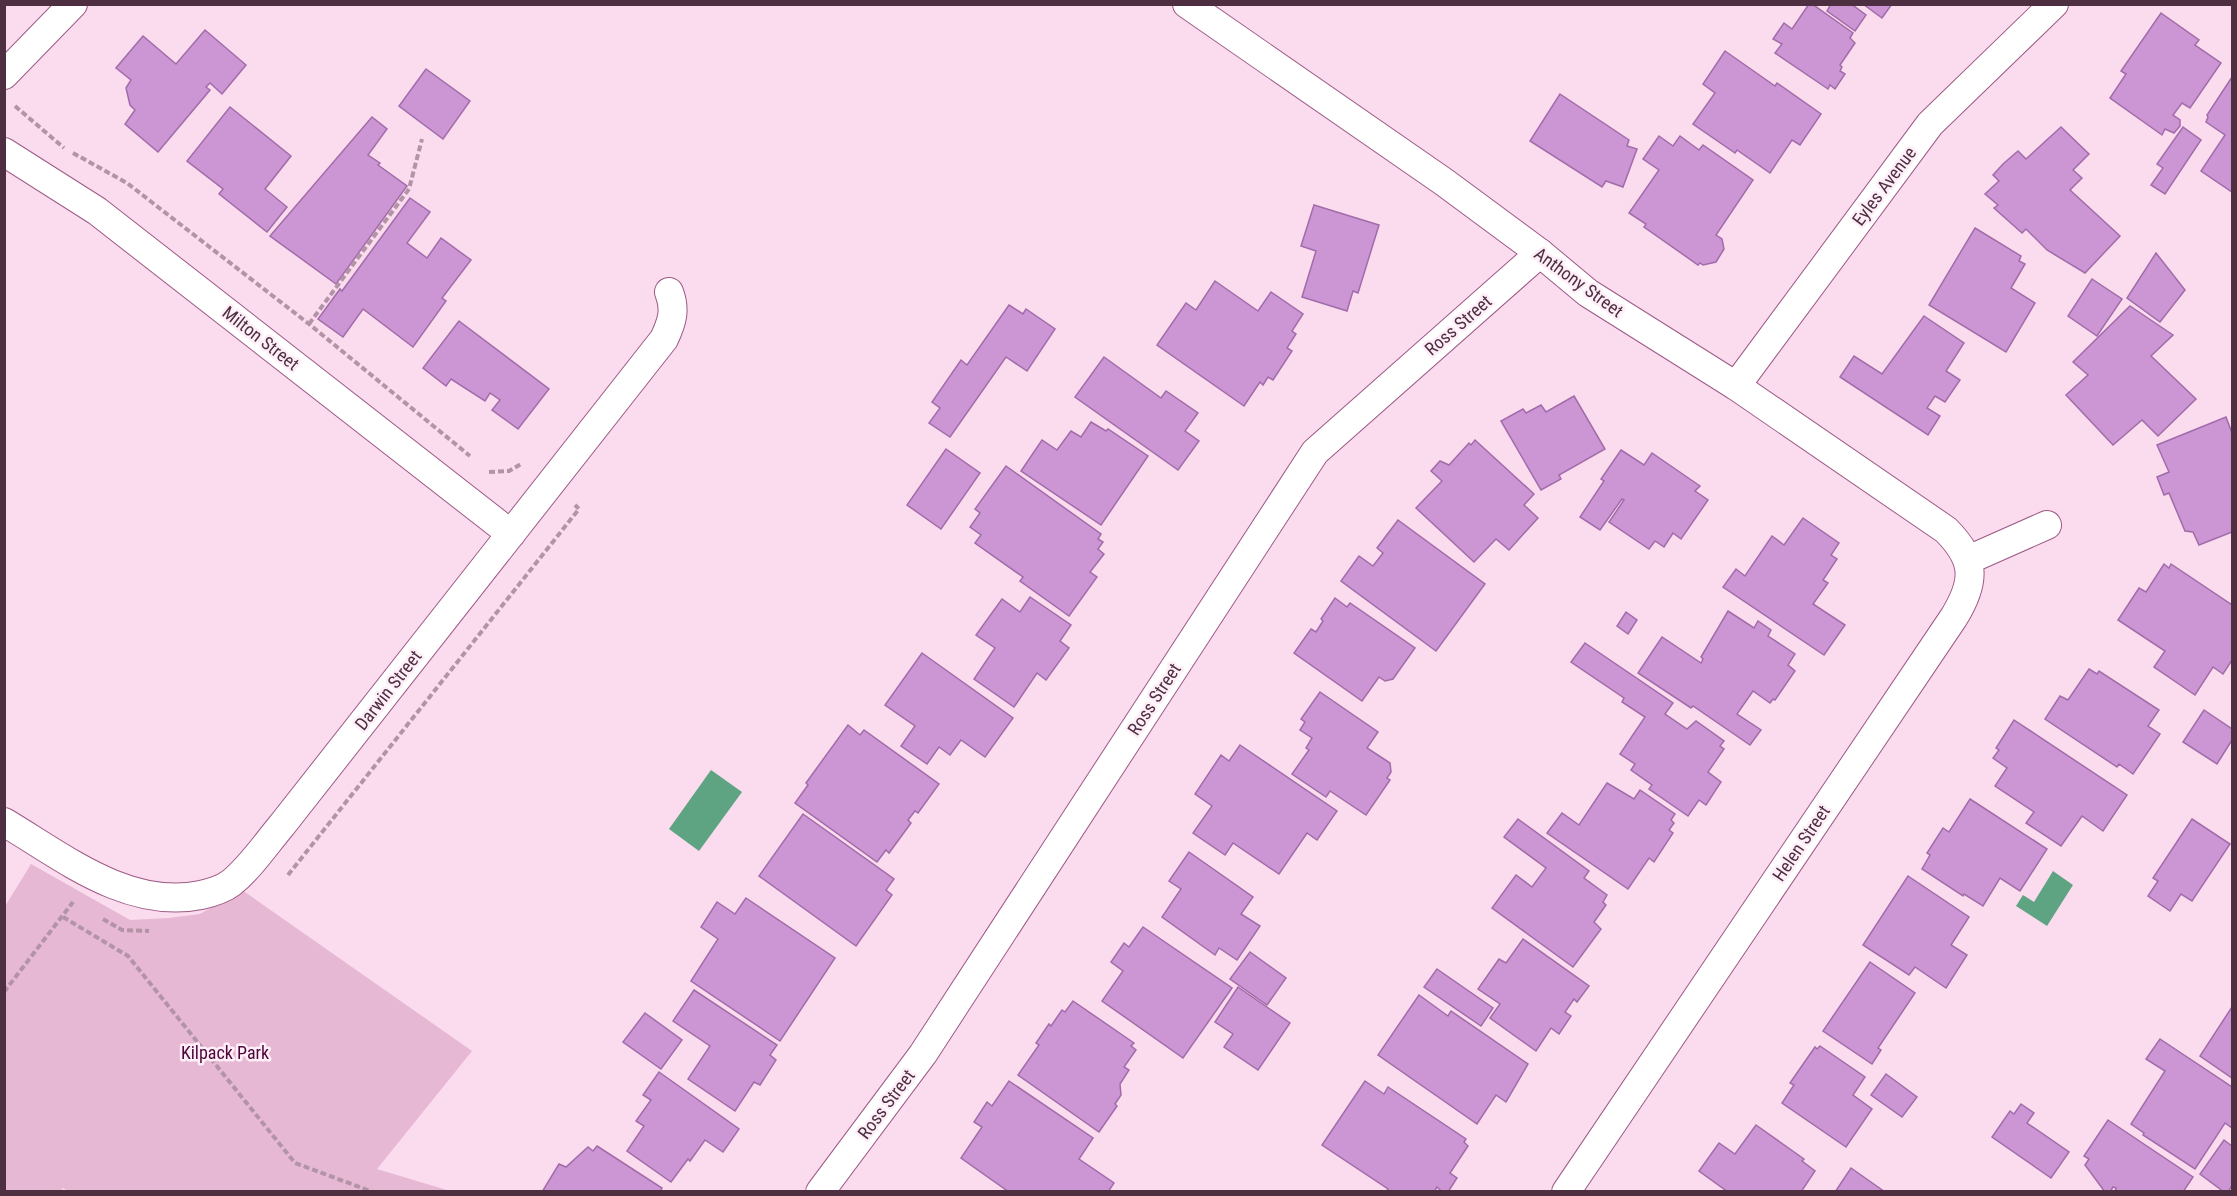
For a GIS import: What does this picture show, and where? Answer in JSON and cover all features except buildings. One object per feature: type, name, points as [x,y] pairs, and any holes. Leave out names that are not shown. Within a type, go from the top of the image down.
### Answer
[{"type":"street","points":[[4,75],[73,4]]},
{"type":"street","name":"Anthony Street","points":[[1187,4],[1444,182],[1540,253],[1588,293],[1736,386],[1946,530],[1960,544],[1968,560]]},
{"type":"street","name":"Eyles Avenue","points":[[1736,386],[1930,124],[2054,4]]},
{"type":"street","name":"Milton Street","points":[[4,152],[97,211],[511,534]]},
{"type":"street","name":"Ross Street","points":[[820,1191],[924,1054],[1315,452],[1540,253]]},
{"type":"street","name":"Darwin Street","points":[[4,822],[92,874],[118,887],[145,895],[190,897],[229,885],[282,825],[664,339],[674,305],[669,292]]},
{"type":"street","points":[[1968,560],[2048,525]]},
{"type":"street","name":"Helen Street","points":[[1566,1191],[1954,617],[1967,591],[1970,575],[1968,560]]},
{"type":"path","points":[[12,104],[65,148],[127,183],[309,324],[472,458]]},
{"type":"path","points":[[309,324],[409,189],[422,139]]},
{"type":"path","points":[[286,877],[579,509],[525,462],[509,471],[491,473],[482,466]]},
{"type":"path","points":[[64,895],[83,907]]},
{"type":"path","points":[[4,992],[73,901]]},
{"type":"path","points":[[63,917],[128,956],[295,1163],[373,1191]]},
{"type":"path","points":[[102,918],[122,930],[155,932]]},
{"type":"green space","name":"Kilpack Park","points":[[31,864],[130,920],[200,914],[242,890],[472,1051],[377,1169],[450,1191],[69,1192],[63,1188],[61,1191],[5,1191],[4,908]]},
{"type":"shaded area","points":[[711,770],[742,792],[699,851],[669,829]]},
{"type":"shaded area","points":[[2053,871],[2073,885],[2047,926],[2016,906],[2023,895],[2034,902]]}]
